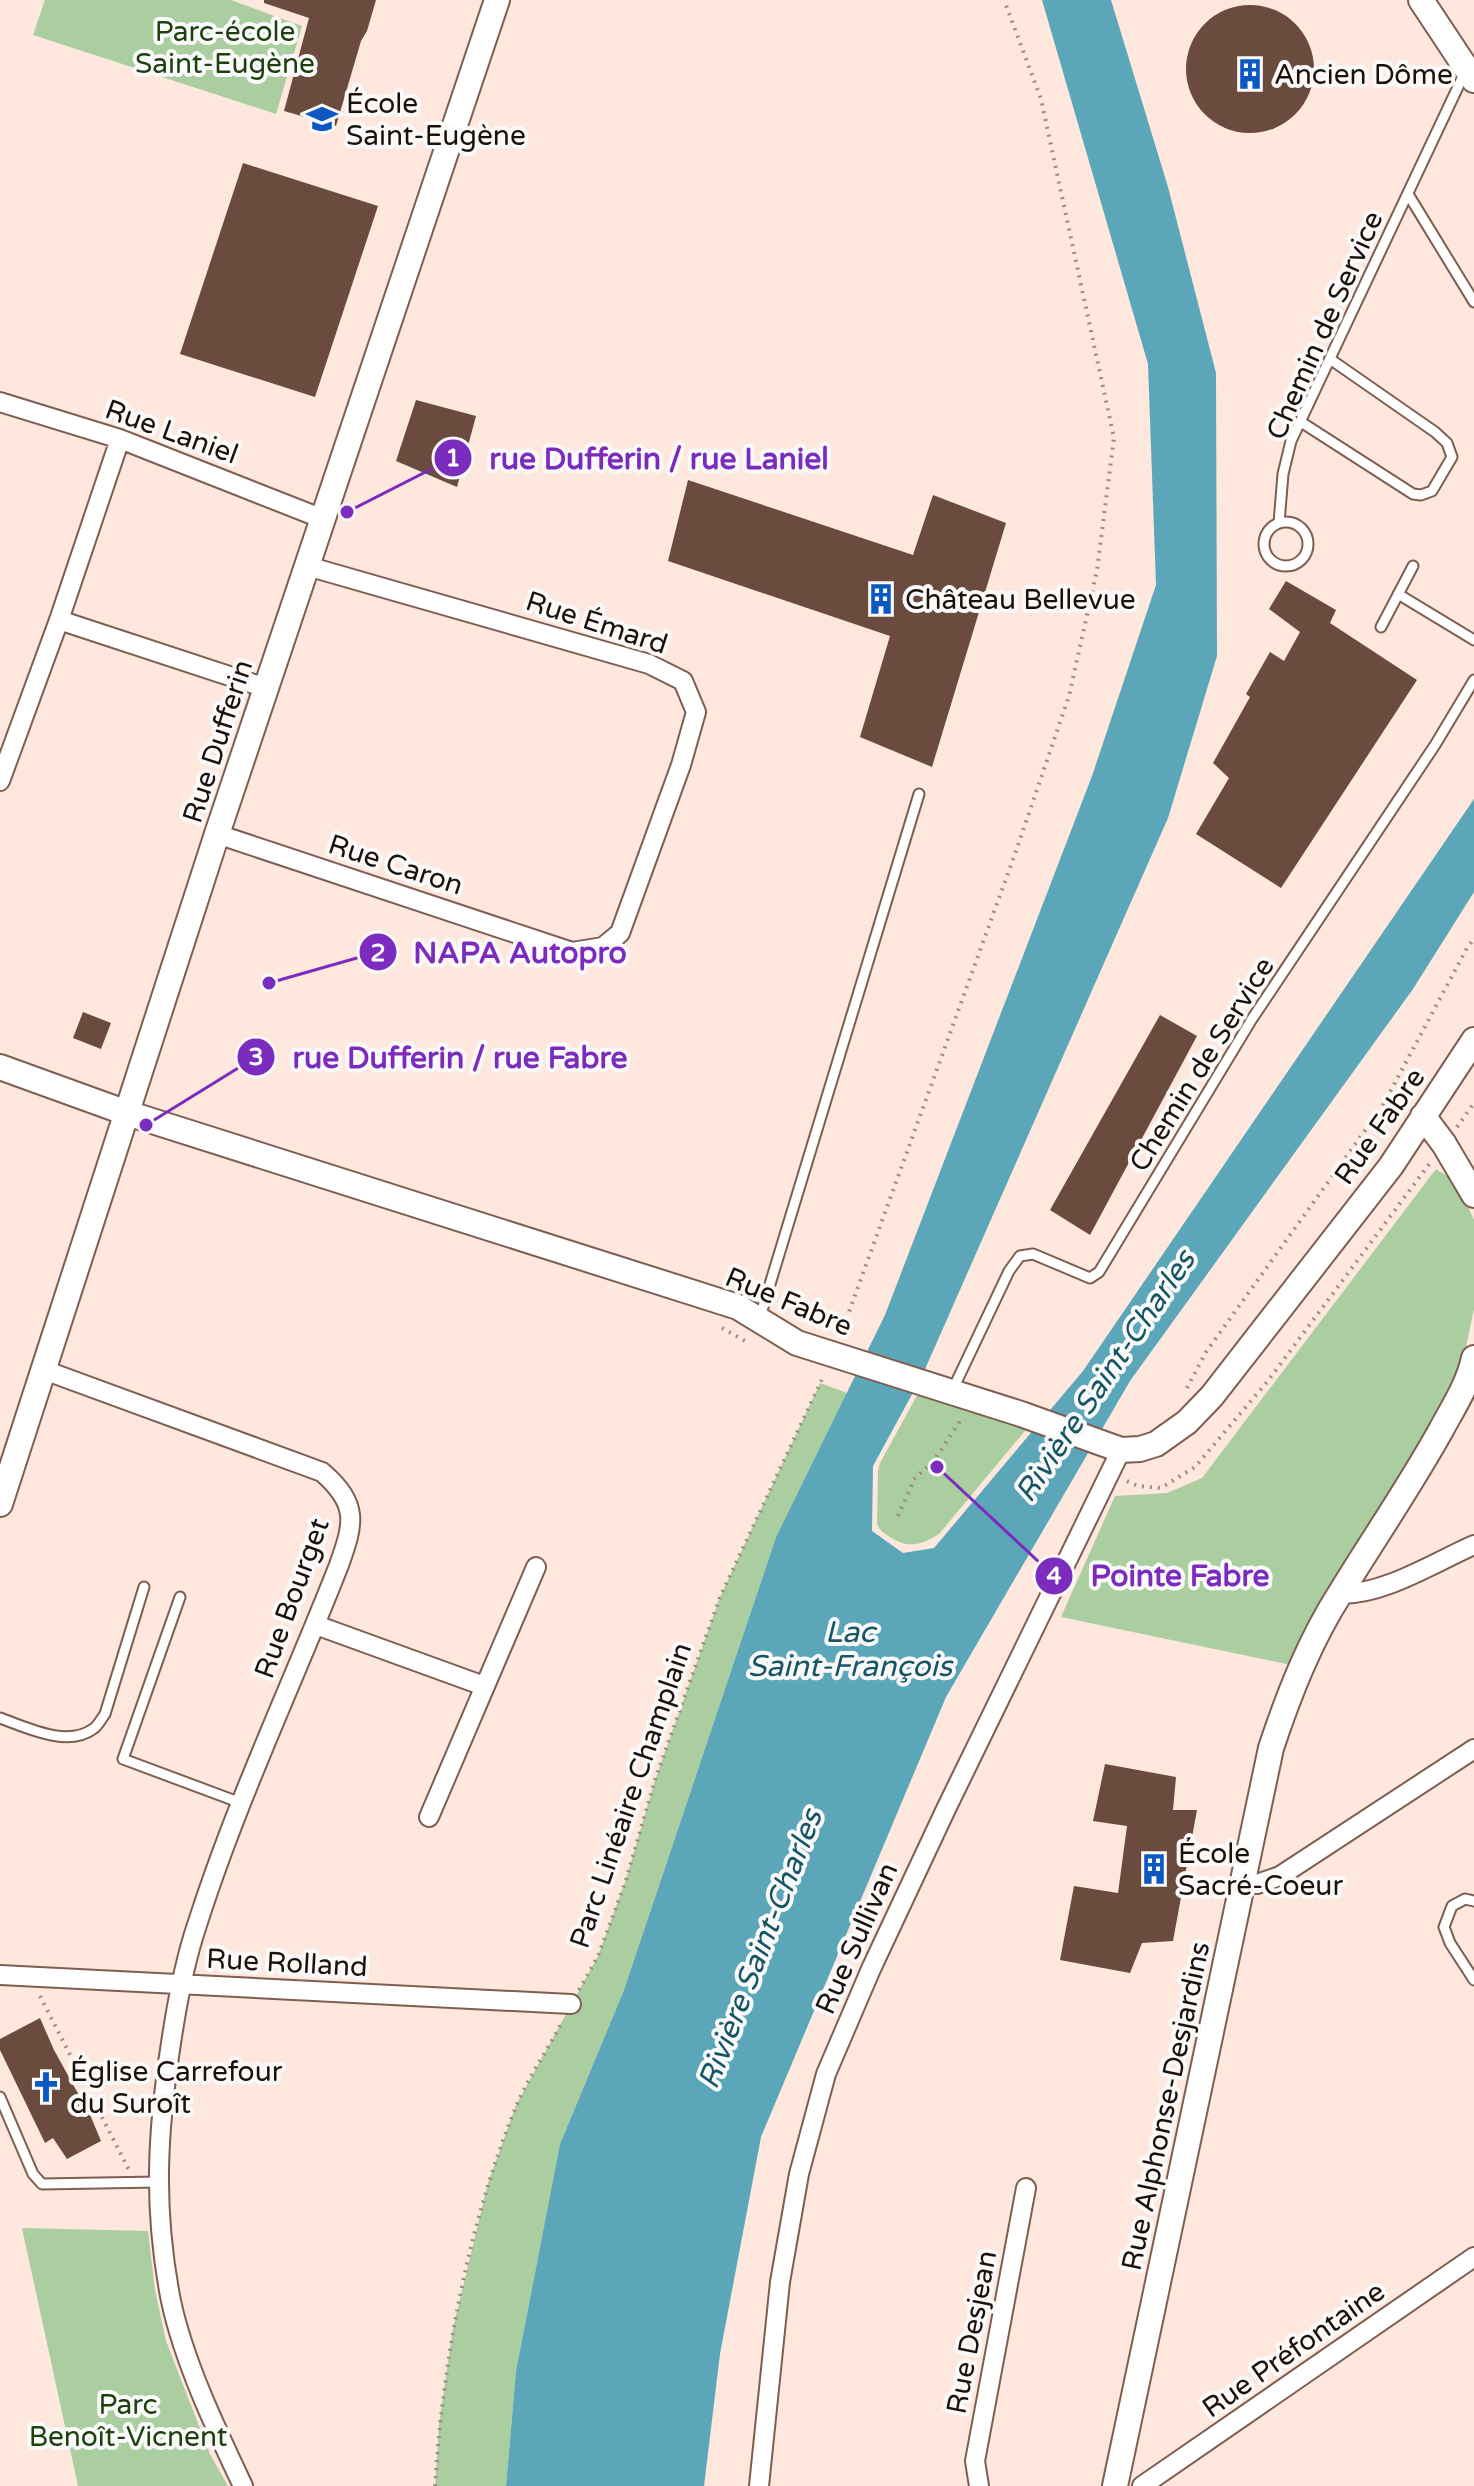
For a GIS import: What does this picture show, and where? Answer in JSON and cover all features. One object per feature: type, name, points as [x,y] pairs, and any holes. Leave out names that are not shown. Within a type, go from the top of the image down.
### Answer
[{"type":"street","name":"Rue Dufferin","points":[[0,1504],[217,834],[497,0]]},
{"type":"street","points":[[1421,0],[1470,75]]},
{"type":"street","name":"Rue Laniel","points":[[0,402],[120,439],[323,519]]},
{"type":"street","points":[[0,781],[120,439]]},
{"type":"street","name":"Rue Émard","points":[[307,566],[649,664],[683,681],[696,712],[681,765],[620,933],[603,947],[572,952],[557,946]]},
{"type":"street","points":[[59,620],[266,688]]},
{"type":"street","name":"Rue Caron","points":[[217,834],[557,946]]},
{"type":"street","name":"Rue Fabre","points":[[0,1067],[127,1113],[738,1307],[797,1343],[1021,1414],[1121,1450],[1156,1444],[1187,1422],[1212,1396],[1391,1166],[1474,1040]]},
{"type":"street","points":[[1423,1116],[1444,1144],[1474,1195]]},
{"type":"street","name":"Rue Alphonse-Desjardins","points":[[1115,2486],[1271,1748],[1291,1690],[1339,1594],[1432,1447],[1469,1380],[1474,1358]]},
{"type":"street","name":"Rue Bourget","points":[[44,1370],[322,1472],[341,1488],[349,1507],[351,1532],[316,1625],[241,1803],[196,1926],[181,1984],[162,2101],[158,2182],[172,2303],[195,2376],[243,2486]]},
{"type":"street","name":"Rue Sullivan","points":[[759,2486],[780,2282],[799,2174],[826,2074],[946,1809],[1121,1450]]},
{"type":"street","points":[[1339,1594],[1357,1594],[1388,1584],[1474,1545]]},
{"type":"street","points":[[429,1817],[536,1567]]},
{"type":"street","points":[[316,1625],[484,1686]]},
{"type":"street","points":[[1242,1882],[1257,1884],[1280,1876],[1474,1749]]},
{"type":"street","name":"Rue Rolland","points":[[0,1975],[571,2004]]},
{"type":"street","name":"Rue Desjean","points":[[979,2486],[975,2461],[1026,2188]]},
{"type":"street","name":"Rue Préfontaine","points":[[1142,2486],[1474,2257]]},
{"type":"lane","name":"Chemin de Service","points":[[1279,523],[1283,474],[1291,441],[1408,194],[1470,75]]},
{"type":"lane","name":"Chemin de Service","points":[[1408,194],[1474,302]]},
{"type":"lane","points":[[1301,422],[1413,494],[1432,491],[1452,457],[1447,443],[1435,432],[1330,359]]},
{"type":"lane","points":[[1279,523],[1293,523],[1304,532],[1308,546],[1296,564],[1282,566],[1265,553],[1264,538],[1279,523]]},
{"type":"lane","points":[[1381,627],[1413,566]]},
{"type":"lane","points":[[1398,594],[1474,640]]},
{"type":"lane","name":"Chemin de Service","points":[[963,1396],[1009,1271],[1020,1256],[1033,1254],[1090,1278],[1099,1272],[1252,1019],[1435,745],[1474,680]]},
{"type":"lane","points":[[759,1320],[919,794]]},
{"type":"lane","points":[[0,1718],[62,1736],[80,1735],[94,1729],[105,1714],[144,1587]]},
{"type":"lane","points":[[180,1597],[123,1759],[241,1803]]},
{"type":"lane","points":[[1474,1901],[1465,1899],[1452,1906],[1444,1927],[1450,1943],[1474,1980]]},
{"type":"lane","points":[[0,2097],[33,2174],[42,2184],[158,2182]]},
{"type":"path","name":"Parc Linéaire Champlain","points":[[435,2486],[439,2424],[453,2328],[488,2183],[516,2105],[598,1956],[626,1880],[655,1780],[720,1597],[842,1358],[1069,696],[1097,570],[1114,438],[1041,99],[1004,0]]},
{"type":"path","points":[[1184,1394],[1206,1352],[1382,1107],[1474,939]]},
{"type":"path","points":[[898,1516],[915,1478],[933,1462],[963,1396]]},
{"type":"path","points":[[30,1977],[136,2183]]},
{"type":"green space","name":"Parc-école Saint-Eugène","points":[[45,0],[231,0],[302,26],[276,114],[33,35]]},
{"type":"green space","points":[[1436,1169],[1457,1182],[1474,1220],[1474,1309],[1463,1361],[1419,1447],[1291,1665],[1061,1617],[1115,1496],[1167,1493],[1202,1478]]},
{"type":"green space","points":[[820,1383],[847,1393],[776,1537],[624,1990],[560,2144],[516,2371],[506,2486],[435,2486],[439,2424],[453,2328],[488,2183],[516,2105],[598,1956],[626,1879],[655,1780],[720,1597]]},
{"type":"green space","points":[[920,1390],[1030,1425],[939,1534],[921,1543],[909,1544],[890,1537],[877,1524],[878,1471]]},
{"type":"green space","name":"Parc Benoît-Vicnent","points":[[22,2228],[148,2231],[155,2290],[166,2341],[210,2454],[228,2486],[78,2486]]},
{"type":"water","name":"Lac Saint-François","points":[[1042,0],[1111,0],[1168,187],[1216,373],[1217,656],[1168,818],[922,1376],[873,1466],[872,1531],[903,1553],[934,1548],[1083,1371],[1474,799],[1474,892],[1413,989],[1130,1381],[946,1697],[761,2137],[720,2354],[704,2486],[506,2486],[516,2371],[560,2144],[624,1990],[776,1537],[885,1315],[1092,776],[1156,585],[1148,364]]},
{"type":"building","points":[[264,0],[376,0],[336,126],[284,111],[309,18],[264,3]]},
{"type":"building","name":"Ancien Dôme","points":[[1250,5],[1275,10],[1295,24],[1309,44],[1314,69],[1309,94],[1295,114],[1275,128],[1250,133],[1225,128],[1205,114],[1191,94],[1186,69],[1191,44],[1205,24],[1225,10]]},
{"type":"building","points":[[243,163],[378,206],[315,397],[180,354]]},
{"type":"building","points":[[416,400],[476,416],[457,487],[396,461]]},
{"type":"building","name":"Château Bellevue","points":[[688,480],[913,555],[933,495],[1006,523],[932,767],[860,737],[890,636],[668,561]]},
{"type":"building","points":[[1286,581],[1336,610],[1330,623],[1417,680],[1281,888],[1196,834],[1229,778],[1213,763],[1250,697],[1246,694],[1270,652],[1284,661],[1300,632],[1269,609]]},
{"type":"building","points":[[83,1012],[111,1023],[101,1049],[73,1038]]},
{"type":"building","points":[[1160,1015],[1197,1036],[1090,1235],[1050,1210]]},
{"type":"building","name":"École Sacré-Coeur","points":[[1105,1764],[1176,1777],[1173,1810],[1197,1810],[1173,1941],[1142,1943],[1130,1973],[1060,1960],[1074,1886],[1118,1893],[1127,1826],[1093,1821]]},
{"type":"building","name":"Église Carrefour du Suroît","points":[[40,2018],[101,2141],[67,2159],[53,2138],[45,2143],[0,2050],[0,2039]]},
{"type":"place","name":"Ancien Dôme","points":[[1250,74]]},
{"type":"place","name":"École Saint-Eugène","points":[[322,119]]},
{"type":"place","name":"rue Dufferin / rue Laniel","points":[[347,512]]},
{"type":"place","name":"Château Bellevue","points":[[881,599]]},
{"type":"place","name":"NAPA Autopro","points":[[269,983]]},
{"type":"place","name":"rue Dufferin / rue Fabre","points":[[146,1125]]},
{"type":"place","name":"Pointe Fabre","points":[[937,1467]]},
{"type":"place","name":"École Sacré-Coeur","points":[[1154,1869]]},
{"type":"place","name":"Église Carrefour du Suroît","points":[[46,2087]]},
{"type":"water label","name":"Rivière Saint-Charles","points":[[1105,1376]]},
{"type":"water label","name":"Rivière Saint-Charles","points":[[760,1949]]}]
